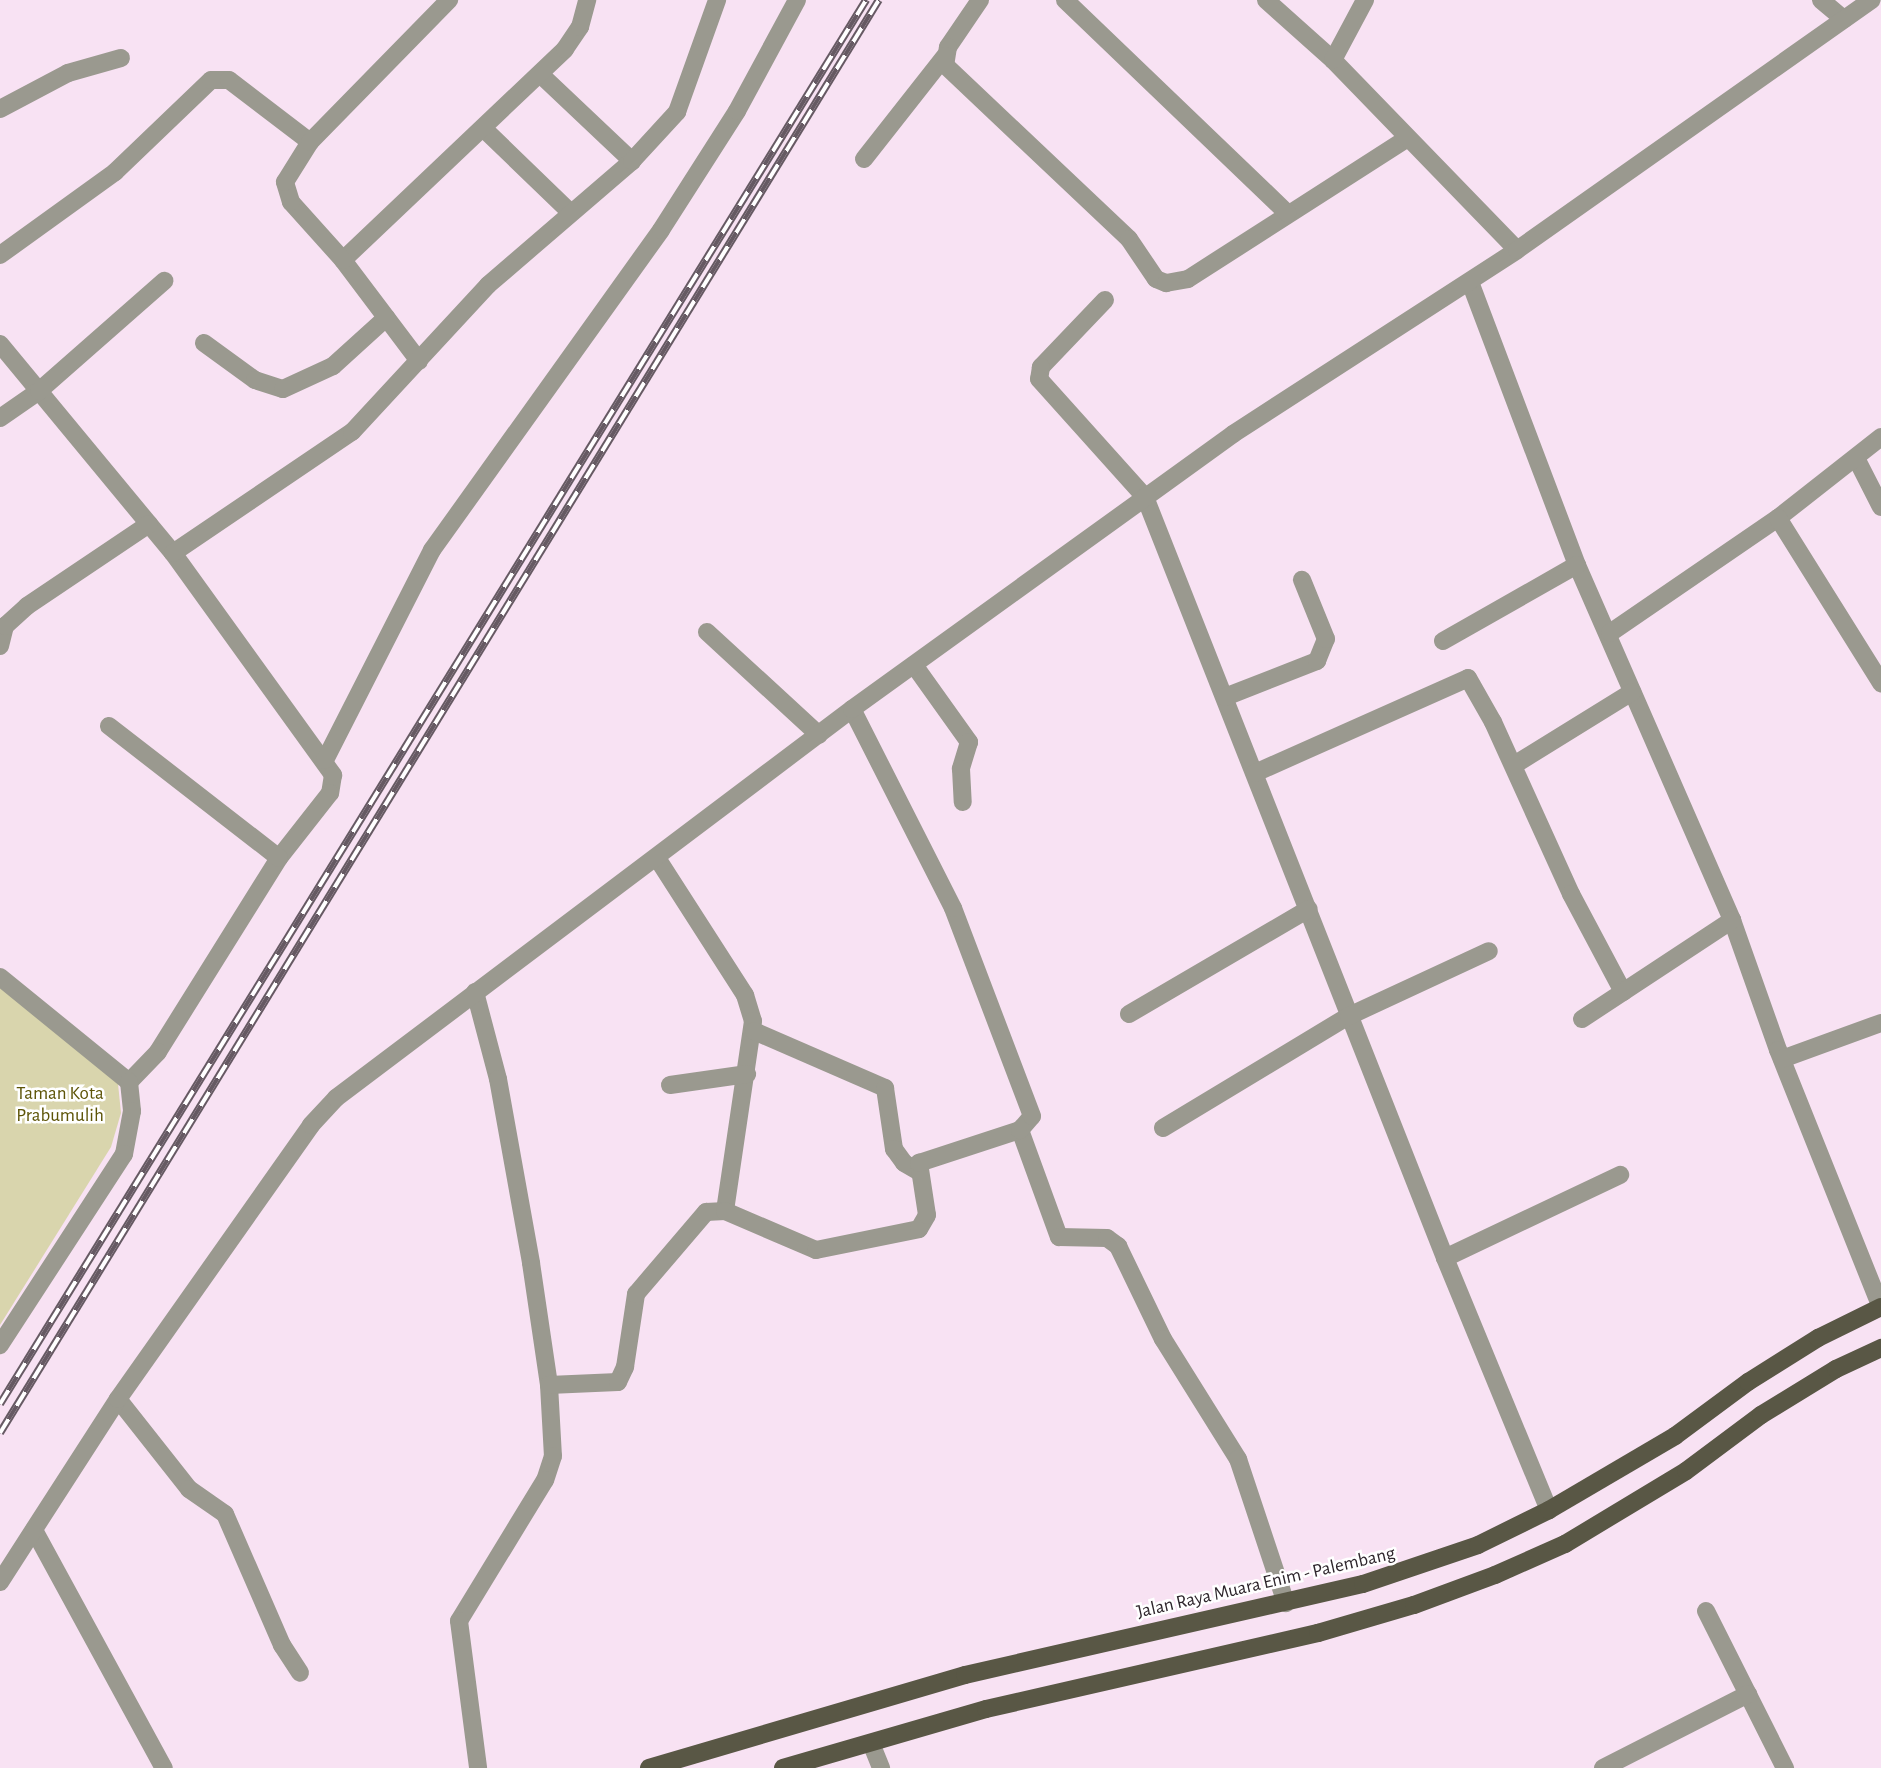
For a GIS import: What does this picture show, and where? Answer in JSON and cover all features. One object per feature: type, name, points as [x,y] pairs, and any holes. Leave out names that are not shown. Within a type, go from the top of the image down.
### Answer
[{"type":"main road","name":"Jalan Raya Muara Enim - Palembang","points":[[649,1768],[965,1675],[1286,1603],[1408,1572],[1478,1545],[1549,1510],[1675,1436],[1748,1382],[1818,1338],[1881,1307]]},
{"type":"main road","points":[[783,1768],[1083,1685],[1318,1633],[1414,1605],[1495,1575],[1565,1544],[1686,1471],[1772,1409],[1881,1348]]},
{"type":"street","points":[[419,361],[343,260],[287,193],[285,183],[310,142],[449,0]]},
{"type":"street","points":[[343,260],[484,129],[574,39],[587,0]]},
{"type":"street","points":[[173,553],[352,432],[488,285],[632,161],[677,111],[717,0]]},
{"type":"street","points":[[325,760],[432,550],[661,230],[737,111],[797,0]]},
{"type":"street","points":[[864,159],[946,56],[980,0]]},
{"type":"street","points":[[1065,0],[1287,213]]},
{"type":"street","points":[[1266,0],[1333,60],[1406,139],[1517,250]]},
{"type":"street","points":[[1333,60],[1365,0]]},
{"type":"street","points":[[1821,0],[1844,19]]},
{"type":"street","points":[[0,1582],[118,1399],[310,1125],[346,1089],[852,709],[1145,497],[1275,406],[1517,250],[1872,0]]},
{"type":"street","points":[[946,56],[950,72],[1129,239],[1156,279],[1177,283],[1188,279],[1406,139]]},
{"type":"street","points":[[0,109],[68,73],[121,58]]},
{"type":"street","points":[[540,74],[632,161]]},
{"type":"street","points":[[0,256],[115,172],[211,80],[229,80],[310,142]]},
{"type":"street","points":[[484,129],[570,212]]},
{"type":"street","points":[[0,418],[39,391],[164,281]]},
{"type":"street","points":[[1470,282],[1577,565],[1610,633],[1632,692],[1732,920],[1782,1059],[1881,1307]]},
{"type":"street","points":[[1105,300],[1041,367],[1039,379],[1145,497],[1445,1258],[1549,1510]]},
{"type":"street","points":[[204,343],[255,380],[283,389],[333,366],[386,318]]},
{"type":"street","points":[[0,344],[173,553],[325,760],[334,781],[330,793],[279,858],[158,1052],[129,1082],[130,1130],[124,1154],[0,1345]]},
{"type":"street","points":[[1610,633],[1778,518],[1881,437]]},
{"type":"street","points":[[1856,458],[1881,507]]},
{"type":"street","points":[[1778,518],[1881,683]]},
{"type":"street","points":[[0,646],[5,626],[27,606],[149,524]]},
{"type":"street","points":[[1443,641],[1577,565]]},
{"type":"street","points":[[1225,697],[1317,661],[1326,639],[1302,580]]},
{"type":"street","points":[[707,632],[819,735]]},
{"type":"street","points":[[914,665],[969,742],[961,769],[963,803]]},
{"type":"street","points":[[1255,773],[1464,677],[1471,680],[1514,765],[1566,883],[1623,992]]},
{"type":"street","points":[[1514,765],[1632,692]]},
{"type":"street","points":[[549,1385],[618,1382],[625,1367],[633,1305],[642,1284],[706,1212],[725,1211],[804,1247],[827,1250],[925,1224],[918,1171],[925,1157],[1020,1130],[1032,1115],[1031,1105],[953,908],[852,709]]},
{"type":"street","points":[[109,726],[279,858]]},
{"type":"street","points":[[657,858],[744,995],[754,1031],[725,1211]]},
{"type":"street","points":[[1129,1014],[1309,909]]},
{"type":"street","points":[[1582,1019],[1732,920]]},
{"type":"street","points":[[1163,1128],[1349,1016],[1489,951]]},
{"type":"street","points":[[0,977],[129,1082]]},
{"type":"street","points":[[475,992],[498,1079],[549,1385],[550,1469],[459,1621],[478,1768]]},
{"type":"street","points":[[1782,1059],[1881,1023]]},
{"type":"street","points":[[754,1031],[886,1088],[894,1149],[904,1163],[918,1171]]},
{"type":"street","points":[[670,1085],[747,1074]]},
{"type":"street","points":[[1020,1130],[1059,1237],[1107,1238],[1118,1246],[1163,1339],[1238,1459],[1286,1603]]},
{"type":"street","points":[[1445,1258],[1620,1175]]},
{"type":"street","points":[[118,1399],[189,1489],[225,1514],[282,1645],[300,1673]]},
{"type":"street","points":[[34,1530],[164,1768]]},
{"type":"street","points":[[1706,1611],[1785,1768]]},
{"type":"street","points":[[1603,1768],[1748,1694]]},
{"type":"street","points":[[872,1743],[881,1768]]},
{"type":"green space","name":"Taman Kota Prabumulih","points":[[0,979],[117,1074],[121,1113],[111,1147],[0,1325]]},
{"type":"railway","points":[[0,1404],[866,0]]},
{"type":"railway","points":[[0,1433],[879,0]]}]
